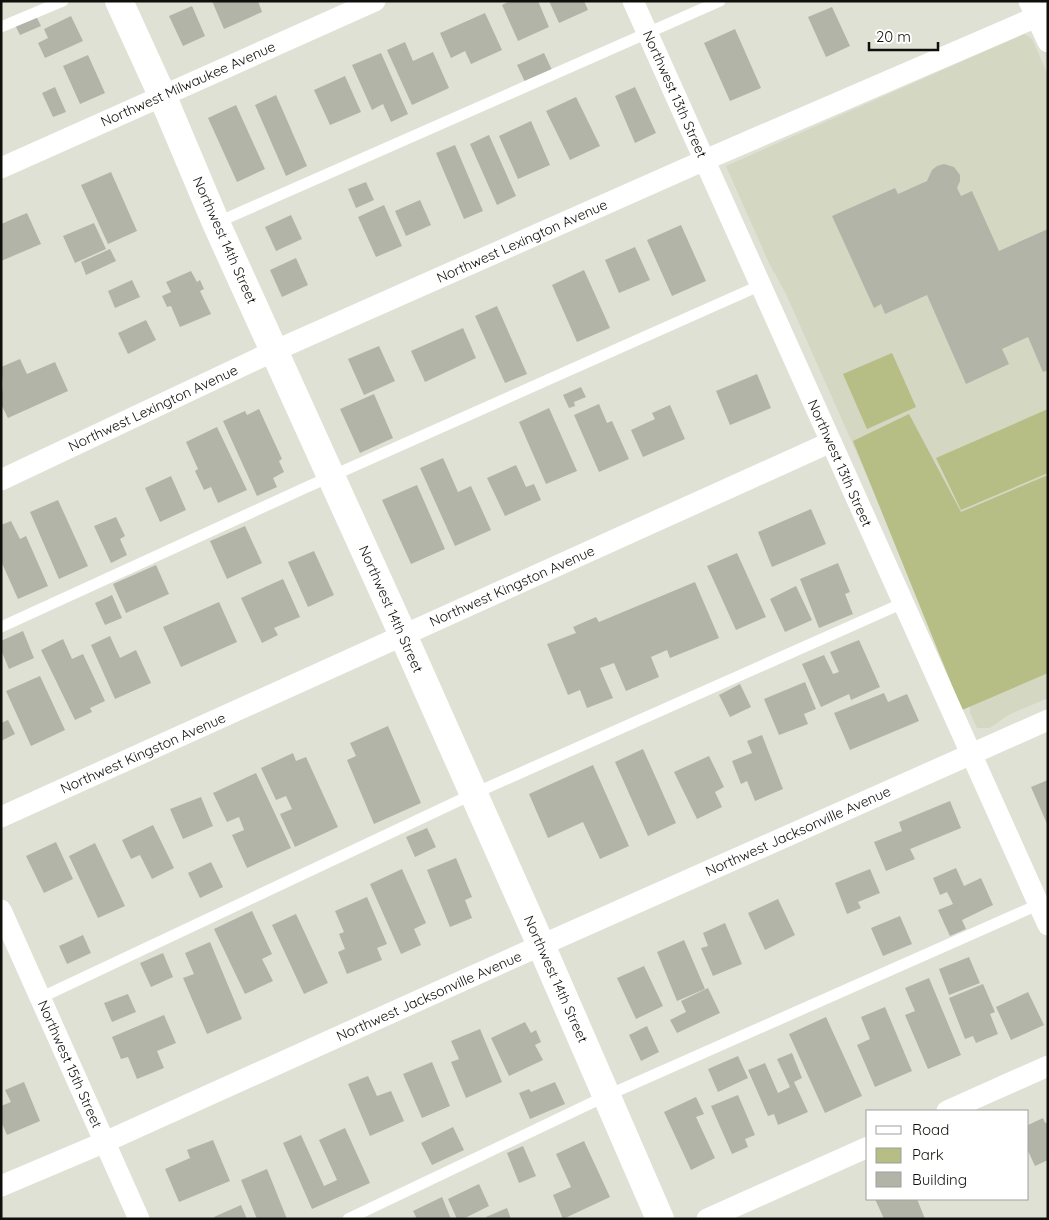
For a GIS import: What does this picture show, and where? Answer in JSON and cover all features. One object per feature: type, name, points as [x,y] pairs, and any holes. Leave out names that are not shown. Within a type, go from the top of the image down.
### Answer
[{"type":"street","name":"Northwest 14th Street","points":[[119,1],[162,95],[216,224],[403,635],[541,945],[660,1219]]},
{"type":"street","name":"Northwest Milwaukee Avenue","points":[[1,168],[375,1]]},
{"type":"street","name":"Northwest 13th Street","points":[[633,1],[971,754],[1043,903],[1048,925]]},
{"type":"street","points":[[1038,10],[1048,42]]},
{"type":"street","name":"Northwest Lexington Avenue","points":[[1,480],[274,351],[1038,10]]},
{"type":"street","name":"Northwest Kingston Avenue","points":[[1,817],[831,442]]},
{"type":"street","name":"Northwest Jacksonville Avenue","points":[[1,1186],[105,1142],[541,945],[1048,720]]},
{"type":"street","name":"Northwest 15th Street","points":[[1,910],[139,1219]]},
{"type":"street","points":[[948,1110],[1048,1066]]},
{"type":"street","points":[[707,1219],[866,1148]]},
{"type":"lane","points":[[1,27],[63,1]]},
{"type":"lane","points":[[216,224],[720,1]]},
{"type":"lane","points":[[1,627],[331,476],[761,285]]},
{"type":"lane","points":[[40,998],[473,794],[903,602]]},
{"type":"lane","points":[[348,1219],[606,1096],[1043,903]]},
{"type":"shaded area","points":[[1024,34],[1032,39],[1048,75],[1048,698],[1008,715],[990,728],[977,728],[970,713],[970,707],[786,294],[769,263],[726,166]]},
{"type":"green space","points":[[892,353],[916,407],[867,429],[843,374]]},
{"type":"green space","points":[[1048,409],[1048,473],[961,510],[936,458]]},
{"type":"green space","points":[[909,414],[961,512],[1048,475],[1048,673],[962,710],[853,441]]},
{"type":"building","points":[[212,1],[258,1],[262,12],[224,29]]},
{"type":"building","points":[[510,1],[538,1],[549,27],[518,41],[502,5]]},
{"type":"building","points":[[549,1],[584,1],[588,10],[559,23]]},
{"type":"building","points":[[192,6],[205,36],[183,46],[169,16]]},
{"type":"building","points":[[832,7],[850,46],[826,57],[808,17]]},
{"type":"building","points":[[485,13],[502,50],[471,64],[465,51],[451,58],[440,33]]},
{"type":"building","points":[[35,14],[41,26],[20,35],[14,23]]},
{"type":"building","points":[[71,16],[83,41],[45,58],[38,43],[48,38],[44,29]]},
{"type":"building","points":[[735,29],[761,88],[730,101],[704,43]]},
{"type":"building","points":[[405,42],[413,61],[433,52],[449,88],[412,105],[387,50]]},
{"type":"building","points":[[381,53],[408,114],[391,122],[383,104],[372,110],[352,65]]},
{"type":"building","points":[[544,53],[552,70],[525,82],[517,65]]},
{"type":"building","points":[[88,55],[105,93],[80,104],[63,66]]},
{"type":"building","points":[[345,76],[361,112],[330,125],[314,90]]},
{"type":"building","points":[[55,87],[66,112],[53,117],[42,93]]},
{"type":"building","points":[[635,87],[656,133],[635,143],[615,96]]},
{"type":"building","points":[[276,95],[307,166],[286,176],[255,105]]},
{"type":"building","points":[[576,97],[600,146],[570,160],[546,111]]},
{"type":"building","points":[[236,105],[265,169],[237,182],[208,118]]},
{"type":"building","points":[[531,121],[550,165],[518,179],[499,136]]},
{"type":"building","points":[[489,135],[516,196],[497,205],[470,144]]},
{"type":"building","points":[[455,145],[483,211],[464,219],[436,153]]},
{"type":"building","points":[[944,164],[954,167],[960,175],[957,188],[961,196],[972,191],[999,251],[1048,229],[1048,370],[1043,372],[1028,337],[1002,349],[1009,364],[966,384],[927,295],[885,314],[881,304],[874,308],[832,216],[895,188],[898,194],[927,181],[932,170]]},
{"type":"building","points":[[111,172],[137,231],[108,244],[81,185]]},
{"type":"building","points":[[366,182],[374,200],[356,208],[348,189]]},
{"type":"building","points":[[420,200],[431,225],[406,236],[395,211]]},
{"type":"building","points":[[384,205],[402,246],[376,257],[358,217]]},
{"type":"building","points":[[27,213],[41,244],[1,261],[1,224]]},
{"type":"building","points":[[291,215],[302,239],[276,251],[265,227]]},
{"type":"building","points":[[94,223],[106,249],[75,263],[63,236]]},
{"type":"building","points":[[681,225],[706,281],[672,296],[647,240]]},
{"type":"building","points":[[635,247],[650,280],[619,293],[605,260]]},
{"type":"building","points":[[110,249],[116,261],[86,275],[81,262]]},
{"type":"building","points":[[296,258],[308,285],[282,297],[270,270]]},
{"type":"building","points":[[584,270],[610,328],[577,342],[552,285]]},
{"type":"building","points":[[191,271],[197,282],[200,280],[204,289],[200,291],[211,314],[180,327],[171,306],[167,307],[162,296],[171,292],[166,282]]},
{"type":"building","points":[[132,280],[140,297],[115,308],[108,291]]},
{"type":"building","points":[[497,306],[527,374],[505,383],[475,316]]},
{"type":"building","points":[[146,320],[156,340],[128,354],[118,333]]},
{"type":"building","points":[[463,328],[476,358],[425,382],[411,351]]},
{"type":"building","points":[[379,346],[395,381],[364,395],[348,359]]},
{"type":"building","points":[[20,359],[27,374],[55,362],[68,391],[8,418],[1,404],[3,383],[1,367]]},
{"type":"building","points":[[757,374],[771,408],[730,425],[716,391]]},
{"type":"building","points":[[581,387],[586,397],[574,402],[575,406],[569,408],[563,395]]},
{"type":"building","points":[[374,394],[393,438],[360,453],[340,409]]},
{"type":"building","points":[[599,404],[607,423],[612,421],[629,459],[599,472],[574,415]]},
{"type":"building","points":[[670,405],[685,439],[643,457],[631,430],[655,419],[652,413]]},
{"type":"building","points":[[549,408],[577,471],[546,484],[519,422]]},
{"type":"building","points":[[259,409],[282,459],[279,461],[284,472],[273,478],[277,487],[257,496],[223,421],[245,411],[247,415]]},
{"type":"building","points":[[217,427],[247,490],[218,503],[211,487],[204,490],[195,471],[198,469],[186,442]]},
{"type":"building","points":[[443,458],[458,492],[471,486],[491,530],[455,546],[420,468]]},
{"type":"building","points":[[516,465],[526,487],[534,484],[541,500],[505,516],[487,478]]},
{"type":"building","points":[[171,476],[186,510],[160,522],[145,488]]},
{"type":"building","points":[[417,485],[445,549],[411,564],[382,500]]},
{"type":"building","points":[[58,500],[88,566],[59,579],[30,512]]},
{"type":"building","points":[[811,509],[826,544],[772,567],[758,532]]},
{"type":"building","points":[[116,517],[125,536],[120,539],[127,555],[111,563],[94,526]]},
{"type":"building","points":[[11,521],[20,539],[26,536],[48,586],[18,599],[1,561],[1,525]]},
{"type":"building","points":[[245,526],[262,563],[227,579],[210,541]]},
{"type":"building","points":[[314,551],[334,595],[308,607],[288,562]]},
{"type":"building","points":[[737,553],[766,617],[736,630],[707,566]]},
{"type":"building","points":[[838,563],[850,592],[845,594],[853,614],[819,628],[800,579]]},
{"type":"building","points":[[156,565],[169,594],[126,613],[113,584]]},
{"type":"building","points":[[283,579],[300,617],[274,628],[278,635],[262,643],[241,598]]},
{"type":"building","points":[[695,582],[719,638],[670,658],[667,650],[651,657],[659,677],[626,691],[614,663],[600,668],[613,698],[587,708],[580,690],[568,695],[547,644],[576,633],[573,627],[596,617],[599,622]]},
{"type":"building","points":[[796,586],[812,620],[785,632],[770,599]]},
{"type":"building","points":[[112,595],[122,618],[105,625],[95,603]]},
{"type":"building","points":[[219,602],[237,642],[181,667],[163,627]]},
{"type":"building","points":[[23,631],[34,658],[9,669],[1,650],[1,641]]},
{"type":"building","points":[[110,636],[120,658],[136,650],[151,683],[115,699],[91,645]]},
{"type":"building","points":[[63,639],[72,659],[83,654],[105,701],[90,708],[92,712],[75,720],[41,650]]},
{"type":"building","points":[[859,640],[880,687],[851,700],[849,694],[821,707],[802,664],[824,655],[833,674],[839,672],[830,652]]},
{"type":"building","points":[[40,676],[65,730],[31,746],[6,691]]},
{"type":"building","points":[[805,682],[816,709],[804,714],[808,724],[779,735],[764,699]]},
{"type":"building","points":[[740,684],[751,707],[730,717],[719,695]]},
{"type":"building","points":[[884,693],[888,702],[907,694],[919,721],[850,750],[834,713]]},
{"type":"building","points":[[8,720],[15,734],[1,741],[1,723]]},
{"type":"building","points":[[388,726],[421,803],[374,824],[347,760],[356,756],[350,743]]},
{"type":"building","points":[[762,735],[783,789],[755,801],[747,781],[741,784],[732,761],[752,753],[747,741]]},
{"type":"building","points":[[643,749],[676,823],[648,836],[615,762]]},
{"type":"building","points":[[293,753],[296,761],[306,757],[338,827],[295,847],[280,814],[292,809],[286,796],[276,800],[261,768]]},
{"type":"building","points":[[709,756],[724,787],[715,792],[722,807],[697,819],[674,772]]},
{"type":"building","points":[[593,765],[629,846],[600,859],[583,822],[548,838],[529,794]]},
{"type":"building","points":[[256,773],[291,848],[247,868],[232,835],[244,830],[239,817],[227,822],[213,793]]},
{"type":"building","points":[[1048,780],[1048,826],[1031,787]]},
{"type":"building","points":[[201,797],[213,826],[183,839],[170,809]]},
{"type":"building","points":[[950,801],[961,828],[910,849],[915,859],[886,871],[874,842],[902,831],[899,822]]},
{"type":"building","points":[[153,825],[174,868],[152,879],[140,855],[131,859],[122,840]]},
{"type":"building","points":[[427,828],[436,847],[415,857],[406,837]]},
{"type":"building","points":[[56,842],[73,879],[44,893],[26,856]]},
{"type":"building","points":[[95,843],[125,906],[98,918],[69,856]]},
{"type":"building","points":[[456,858],[472,897],[465,900],[472,918],[450,927],[427,870]]},
{"type":"building","points":[[211,862],[223,887],[200,898],[188,873]]},
{"type":"building","points":[[956,868],[964,886],[981,878],[993,905],[962,920],[966,929],[950,936],[938,910],[953,904],[947,892],[940,895],[933,878]]},
{"type":"building","points":[[402,869],[426,923],[414,929],[421,945],[401,954],[370,884]]},
{"type":"building","points":[[870,869],[880,893],[858,902],[861,908],[847,914],[835,883]]},
{"type":"building","points":[[367,897],[387,944],[377,948],[382,960],[347,974],[338,952],[345,949],[339,934],[344,932],[335,911]]},
{"type":"building","points":[[778,899],[795,935],[765,950],[748,913]]},
{"type":"building","points":[[252,911],[272,954],[262,959],[273,981],[245,994],[214,929]]},
{"type":"building","points":[[296,914],[328,983],[304,994],[272,925]]},
{"type":"building","points":[[900,916],[912,944],[883,956],[871,928]]},
{"type":"building","points":[[725,923],[742,964],[713,976],[701,948],[708,946],[703,933]]},
{"type":"building","points":[[83,935],[91,953],[67,964],[59,946]]},
{"type":"building","points":[[684,940],[705,989],[677,1001],[657,952]]},
{"type":"building","points":[[210,942],[242,1019],[207,1034],[183,978],[194,974],[185,953]]},
{"type":"building","points":[[163,953],[173,977],[151,987],[140,963]]},
{"type":"building","points":[[969,957],[980,983],[949,995],[939,969]]},
{"type":"building","points":[[644,966],[663,1006],[636,1019],[617,978]]},
{"type":"building","points":[[929,978],[961,1055],[928,1069],[905,1015],[915,1011],[905,988]]},
{"type":"building","points":[[983,984],[995,1012],[990,1014],[998,1034],[976,1043],[973,1036],[965,1039],[949,998]]},
{"type":"building","points":[[708,988],[720,1013],[677,1033],[670,1020],[686,1012],[681,1001]]},
{"type":"building","points":[[1028,992],[1044,1025],[1011,1040],[996,1007]]},
{"type":"building","points":[[128,994],[136,1012],[112,1022],[104,1003]]},
{"type":"building","points":[[885,1007],[912,1071],[875,1087],[857,1045],[870,1039],[861,1017]]},
{"type":"building","points":[[164,1015],[176,1043],[157,1051],[164,1068],[137,1079],[128,1057],[121,1059],[112,1037]]},
{"type":"building","points":[[826,1017],[862,1096],[825,1113],[789,1034]]},
{"type":"building","points":[[525,1022],[531,1033],[536,1030],[541,1042],[535,1045],[543,1060],[509,1076],[491,1038]]},
{"type":"building","points":[[647,1026],[659,1052],[641,1061],[629,1035]]},
{"type":"building","points":[[480,1029],[502,1082],[466,1098],[451,1062],[459,1059],[451,1041]]},
{"type":"building","points":[[792,1053],[802,1078],[794,1082],[808,1112],[778,1125],[774,1114],[768,1116],[748,1070],[765,1063],[778,1093],[790,1087],[777,1059]]},
{"type":"building","points":[[738,1056],[748,1078],[718,1092],[708,1069]]},
{"type":"building","points":[[432,1062],[450,1106],[422,1118],[403,1074]]},
{"type":"building","points":[[368,1076],[377,1096],[391,1091],[404,1121],[370,1136],[348,1084]]},
{"type":"building","points":[[24,1082],[40,1121],[7,1135],[1,1121],[1,1106],[11,1102],[5,1090]]},
{"type":"building","points":[[555,1082],[565,1104],[530,1119],[519,1093],[529,1089],[531,1092]]},
{"type":"building","points":[[738,1095],[755,1135],[745,1139],[748,1147],[732,1154],[711,1106]]},
{"type":"building","points":[[696,1097],[704,1114],[696,1117],[715,1158],[691,1170],[664,1112]]},
{"type":"building","points":[[1043,1118],[1045,1123],[1048,1122],[1048,1160],[1035,1166],[1029,1153],[1029,1125]]},
{"type":"building","points":[[453,1127],[464,1150],[432,1165],[421,1143]]},
{"type":"building","points":[[345,1128],[370,1183],[312,1209],[283,1143],[301,1135],[324,1186],[337,1180],[319,1140]]},
{"type":"building","points":[[213,1140],[230,1181],[179,1202],[165,1169],[190,1158],[187,1150]]},
{"type":"building","points":[[584,1141],[610,1197],[563,1219],[553,1195],[571,1187],[556,1154]]},
{"type":"building","points":[[523,1146],[536,1176],[519,1183],[507,1153]]},
{"type":"building","points":[[267,1169],[287,1219],[257,1219],[241,1180]]},
{"type":"building","points":[[479,1184],[489,1206],[463,1219],[457,1219],[448,1199]]},
{"type":"building","points":[[442,1197],[451,1219],[417,1219],[413,1211]]},
{"type":"building","points":[[875,1200],[917,1200],[925,1219],[884,1219]]},
{"type":"building","points":[[241,1205],[247,1219],[215,1219],[214,1217]]},
{"type":"building","points":[[507,1208],[511,1219],[487,1219],[486,1217]]}]
